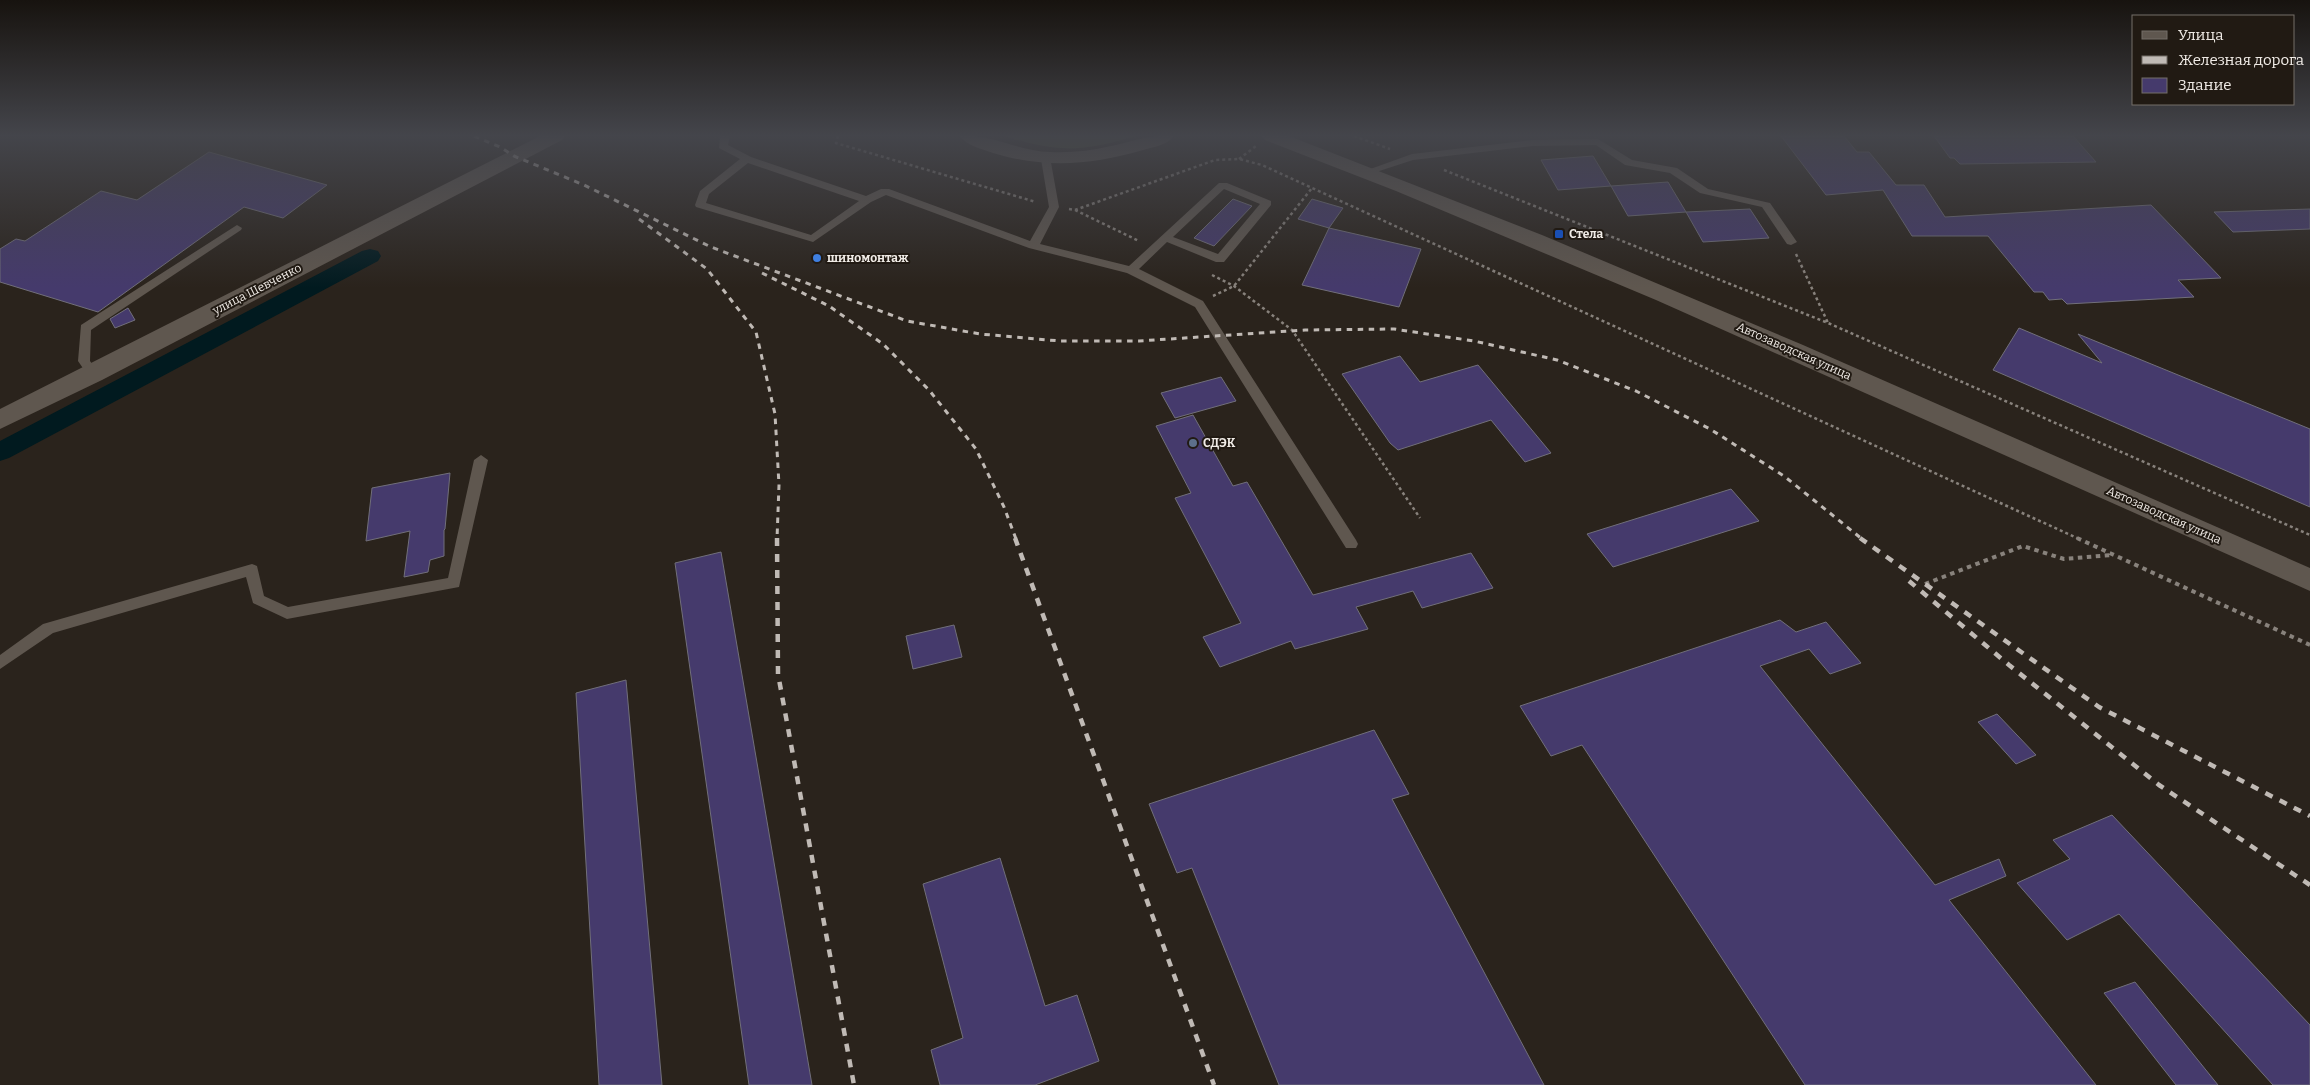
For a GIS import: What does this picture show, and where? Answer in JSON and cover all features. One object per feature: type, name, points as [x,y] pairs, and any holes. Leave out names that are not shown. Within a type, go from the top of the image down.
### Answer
[{"type":"street","name":"улица Шевченко","points":[[0,420],[93,374],[455,187]]},
{"type":"street","name":"Автозаводская улица","points":[[1403,187],[1722,318],[2310,580]]},
{"type":"lane","points":[[712,187],[704,193],[700,205],[812,239],[867,200],[885,191],[1034,246],[1131,270],[1199,304],[1351,544]]},
{"type":"lane","points":[[828,187],[867,200]]},
{"type":"lane","points":[[1034,246],[1054,207],[1051,187]]},
{"type":"lane","points":[[1131,270],[1221,187]]},
{"type":"lane","points":[[1166,238],[1220,259],[1267,204],[1227,187]]},
{"type":"lane","points":[[1698,187],[1704,191],[1766,205],[1791,242]]},
{"type":"lane","points":[[93,374],[84,361],[85,328],[237,228]]},
{"type":"lane","points":[[0,664],[48,628],[252,570],[258,599],[287,614],[454,583],[481,460]]},
{"type":"path","points":[[985,187],[1054,207],[1075,210],[1154,248]]},
{"type":"path","points":[[1075,210],[1140,187]]},
{"type":"path","points":[[1309,187],[2310,646]]},
{"type":"path","points":[[1484,187],[1828,323],[2310,535]]},
{"type":"path","points":[[1199,304],[1234,286],[1312,188]]},
{"type":"path","points":[[1791,242],[1828,323]]},
{"type":"path","points":[[1208,273],[1234,286],[1292,330],[1420,518]]},
{"type":"path","points":[[1925,584],[2024,546],[2064,558],[2112,554]]},
{"type":"building","points":[[157,187],[325,187],[283,218],[244,207],[98,312],[0,282],[0,249],[16,239],[25,241],[101,191],[137,200]]},
{"type":"building","points":[[1556,187],[1603,187],[1558,190]]},
{"type":"building","points":[[1611,187],[1671,187],[1686,212],[1628,216]]},
{"type":"building","points":[[1820,187],[1925,187],[1945,217],[2151,205],[2221,278],[2178,280],[2194,297],[2067,304],[2062,299],[2049,300],[2043,292],[2034,292],[1988,236],[1912,236],[1883,190],[1826,195]]},
{"type":"building","points":[[1233,199],[1252,206],[1214,246],[1194,238]]},
{"type":"building","points":[[1312,199],[1343,208],[1329,228],[1298,219]]},
{"type":"building","points":[[1750,209],[1769,238],[1703,242],[1686,212]]},
{"type":"building","points":[[2310,209],[2310,229],[2233,232],[2214,212]]},
{"type":"building","points":[[1329,228],[1421,249],[1399,307],[1302,285]]},
{"type":"building","points":[[128,308],[135,320],[115,328],[110,319]]},
{"type":"building","points":[[2019,328],[2102,363],[2078,334],[2310,429],[2310,507],[1993,370]]},
{"type":"building","points":[[1400,356],[1420,382],[1478,365],[1551,453],[1525,462],[1491,420],[1398,450],[1390,443],[1342,374]]},
{"type":"building","points":[[1221,377],[1236,401],[1175,418],[1161,393]]},
{"type":"building","points":[[1193,415],[1233,486],[1247,482],[1313,595],[1471,553],[1493,588],[1422,608],[1413,591],[1356,607],[1368,629],[1295,649],[1291,641],[1220,667],[1203,637],[1241,623],[1175,498],[1191,493],[1156,426]]},
{"type":"building","points":[[450,473],[444,530],[444,556],[430,560],[428,572],[404,577],[410,531],[366,541],[372,488]]},
{"type":"building","points":[[1731,489],[1759,521],[1613,567],[1587,534]]},
{"type":"building","points":[[721,552],[812,1085],[749,1085],[675,563]]},
{"type":"building","points":[[1780,620],[1796,632],[1826,622],[1861,663],[1830,674],[1809,649],[1760,666],[1935,885],[1999,859],[2006,876],[1949,900],[2096,1085],[1805,1085],[1582,745],[1551,756],[1520,706]]},
{"type":"building","points":[[954,625],[962,657],[913,669],[906,636]]},
{"type":"building","points":[[626,680],[662,1085],[599,1085],[576,693]]},
{"type":"building","points":[[1997,714],[2036,755],[2016,764],[1978,722]]},
{"type":"building","points":[[1374,730],[1409,794],[1392,799],[1544,1085],[1279,1085],[1192,868],[1177,873],[1149,804]]},
{"type":"building","points":[[2112,815],[2310,1025],[2310,1085],[2273,1085],[2119,914],[2067,940],[2017,883],[2070,859],[2053,840]]},
{"type":"building","points":[[1000,858],[1045,1006],[1077,995],[1099,1061],[1035,1085],[940,1085],[931,1050],[963,1038],[923,884]]},
{"type":"building","points":[[2135,982],[2218,1085],[2176,1085],[2104,993]]},
{"type":"waterway","points":[[0,452],[370,256]]},
{"type":"railway","points":[[587,187],[711,247],[907,321],[980,334],[1060,341],[1139,341],[1305,330],[1394,329],[1474,341],[1557,360],[1636,391],[1710,429],[1784,476],[1862,539]]},
{"type":"railway","points":[[639,219],[707,269],[756,332],[775,414],[779,485],[777,539]]},
{"type":"railway","points":[[762,273],[829,306],[883,344],[929,390],[976,449],[1004,507],[1016,539]]},
{"type":"railway","points":[[1015,538],[1214,1085]]},
{"type":"railway","points":[[1860,538],[2099,707],[2310,816]]},
{"type":"railway","points":[[777,539],[778,674],[854,1085]]},
{"type":"railway","points":[[1909,581],[2009,665],[2159,785],[2310,885]]},
{"type":"place","name":"Стела","points":[[1559,234]]},
{"type":"place","name":"шиномонтаж","points":[[817,258]]},
{"type":"place","name":"СДЭК","points":[[1193,443]]}]
